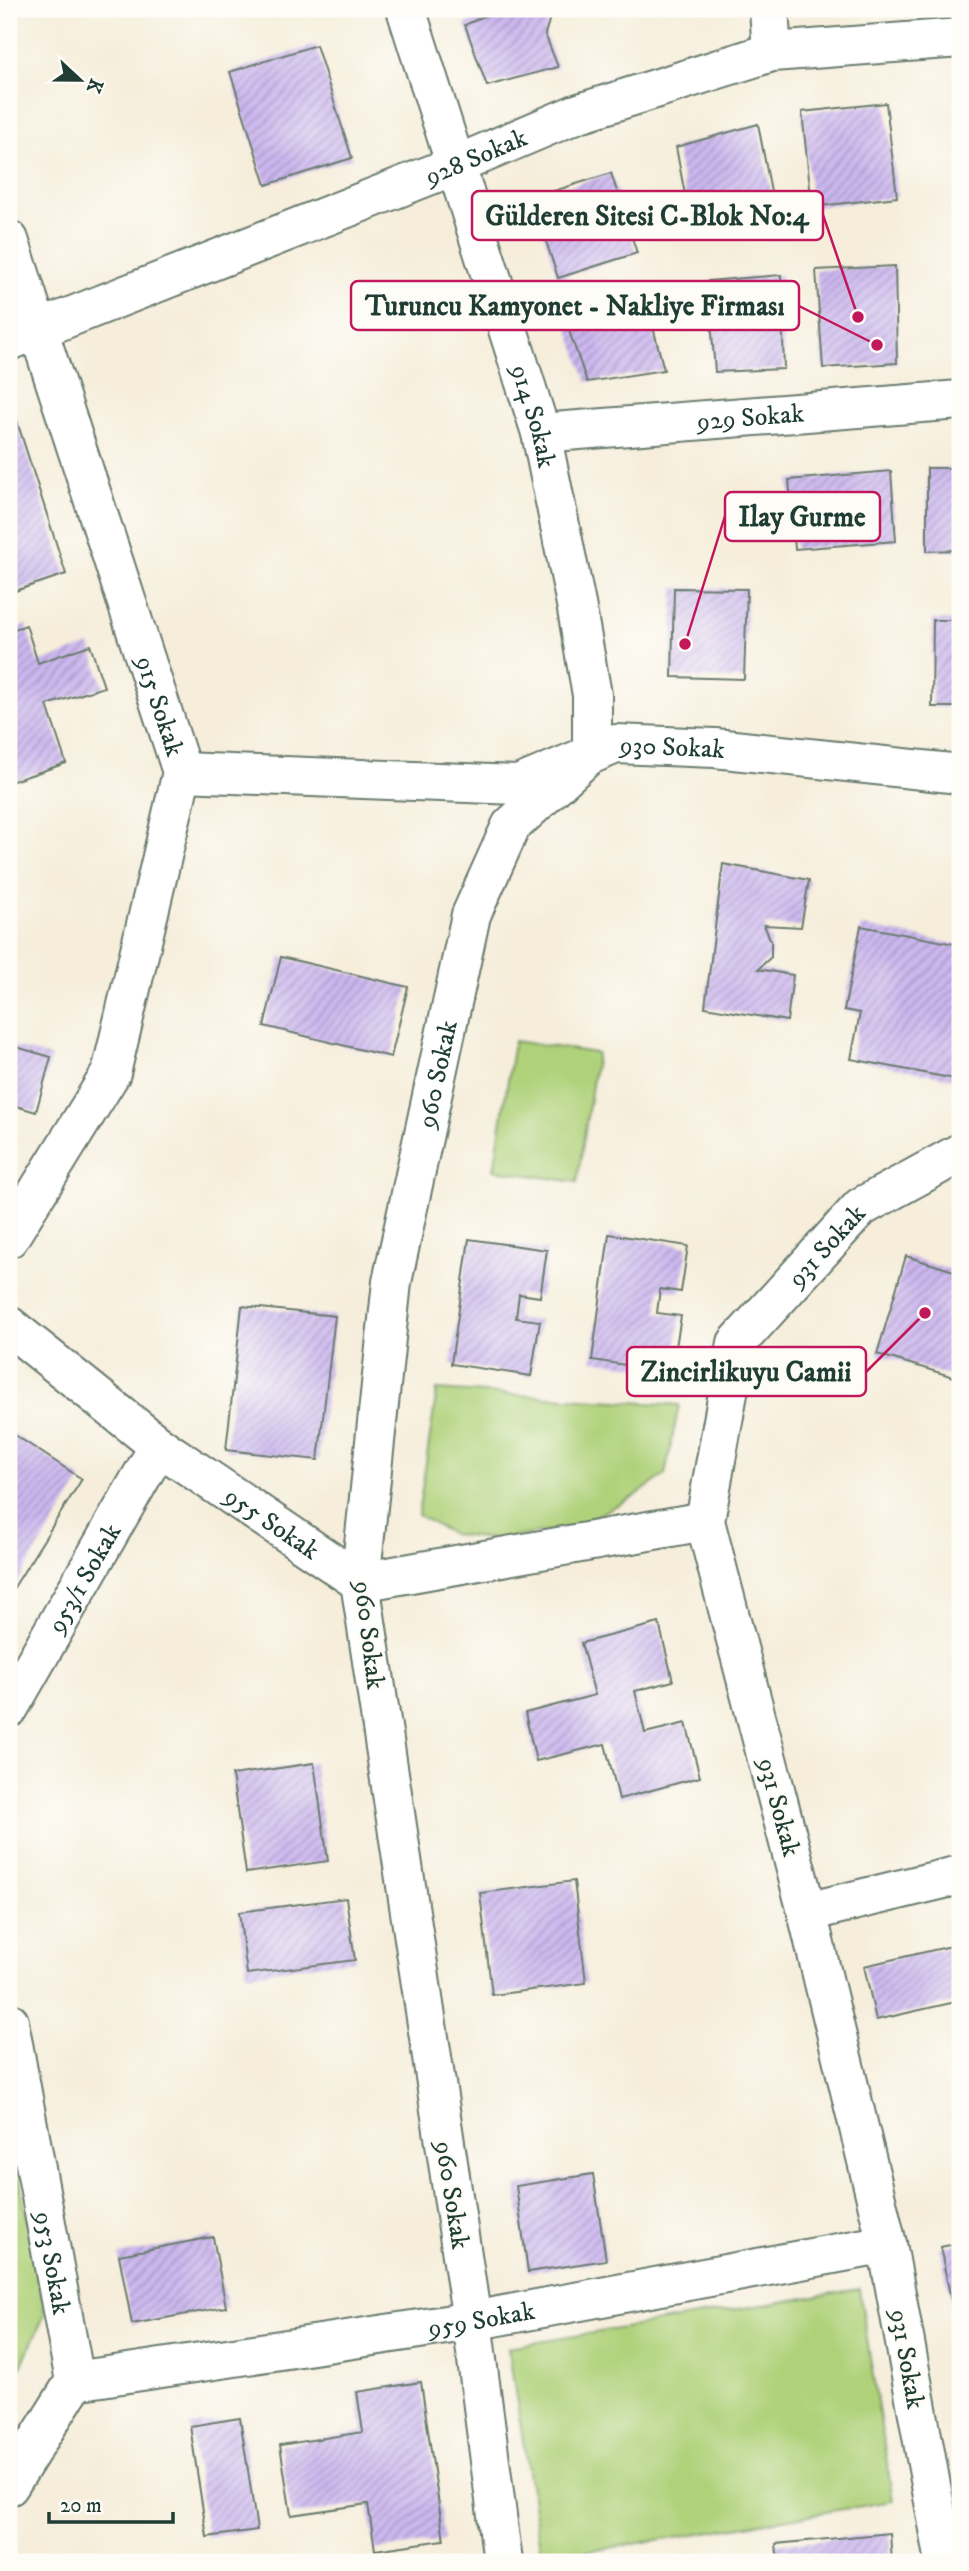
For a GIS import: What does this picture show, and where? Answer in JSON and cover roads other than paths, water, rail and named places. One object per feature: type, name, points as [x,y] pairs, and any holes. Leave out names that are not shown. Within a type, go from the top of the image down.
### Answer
[{"type":"street","name":"914 Sokak","points":[[406,9],[541,433],[592,695],[592,752]]},
{"type":"street","points":[[769,9],[772,52]]},
{"type":"street","name":"928 Sokak","points":[[23,335],[456,165],[576,114],[772,52],[960,38]]},
{"type":"street","name":"915 Sokak","points":[[9,240],[23,335],[182,772],[111,1073],[9,1238]]},
{"type":"street","name":"929 Sokak","points":[[541,433],[960,400]]},
{"type":"street","name":"930 Sokak","points":[[182,772],[518,785],[616,744],[715,748],[960,774]]},
{"type":"street","name":"960 Sokak","points":[[503,2562],[472,2321],[360,1583],[392,1282],[471,915],[511,827],[592,752]]},
{"type":"street","name":"931 Sokak","points":[[945,2562],[887,2245],[807,1912],[705,1521],[737,1343],[861,1207],[960,1153]]},
{"type":"street","name":"955 Sokak","points":[[9,1326],[159,1446],[360,1583]]},
{"type":"street","name":"953/1 Sokak","points":[[9,1708],[159,1446]]},
{"type":"street","points":[[360,1583],[705,1521]]},
{"type":"street","points":[[807,1912],[960,1875]]},
{"type":"street","name":"953 Sokak","points":[[9,2022],[75,2381]]},
{"type":"street","name":"959 Sokak","points":[[75,2381],[472,2321],[887,2245]]},
{"type":"street","points":[[9,2486],[75,2381]]},
{"type":"place","name":"Gülderen Sitesi C-Blok No:4","points":[[858,317]]},
{"type":"place","name":"Turuncu Kamyonet - Nakliye Firması","points":[[877,345]]},
{"type":"place","name":"Ilay Gurme","points":[[685,644]]},
{"type":"place","name":"Zincirlikuyu Camii","points":[[925,1313]]}]
